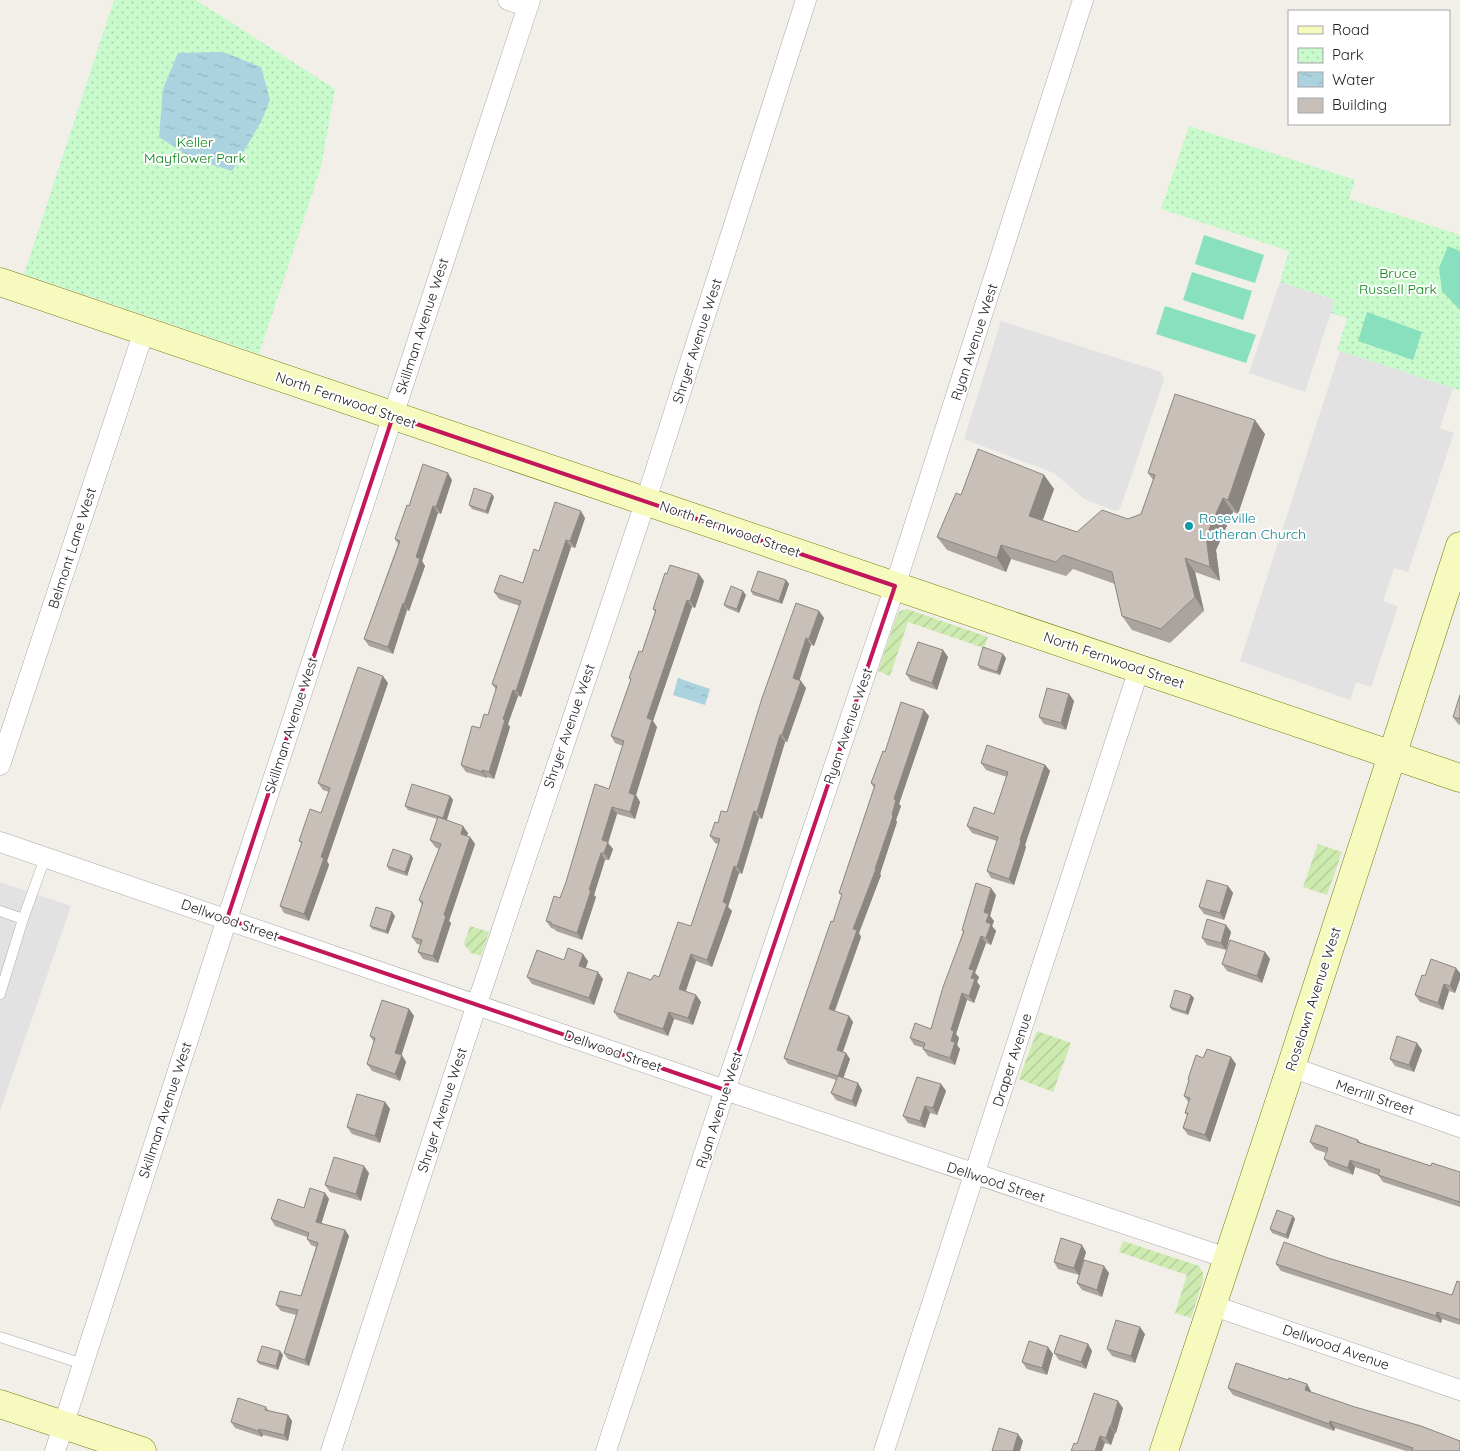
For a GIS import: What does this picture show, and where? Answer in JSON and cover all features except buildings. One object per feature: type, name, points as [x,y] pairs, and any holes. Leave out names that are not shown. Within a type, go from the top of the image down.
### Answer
[{"type":"street","points":[[508,0],[529,3]]},
{"type":"street","name":"Shryer Avenue West","points":[[331,1451],[476,1004],[646,500],[806,0]]},
{"type":"street","name":"Ryan Avenue West","points":[[606,1451],[725,1090],[895,586],[1084,0]]},
{"type":"street","name":"Skillman Avenue West","points":[[55,1451],[227,919],[529,3]]},
{"type":"street","name":"North Fernwood Street","points":[[0,282],[1460,778]]},
{"type":"street","name":"Belmont Lane West","points":[[0,765],[144,331]]},
{"type":"street","name":"Roselawn Avenue West","points":[[1164,1451],[1291,1068],[1460,546]]},
{"type":"street","name":"Draper Avenue","points":[[884,1451],[1139,669]]},
{"type":"street","name":"Dellwood Street","points":[[0,842],[725,1090],[1227,1258]]},
{"type":"street","name":"Merrill Street","points":[[1291,1068],[1460,1127]]},
{"type":"street","name":"Dellwood Avenue","points":[[1211,1305],[1460,1390]]},
{"type":"street","points":[[0,1404],[142,1451]]},
{"type":"lane","points":[[0,994],[23,919],[45,858]]},
{"type":"lane","points":[[0,911],[23,919]]},
{"type":"lane","points":[[0,1337],[83,1364]]},
{"type":"highlighted area","points":[[393,416],[895,586],[725,1090],[227,919]]},
{"type":"green space","name":"Keller Mayflower Park","points":[[114,0],[196,0],[335,89],[321,167],[259,354],[24,274]]},
{"type":"green space","name":"Bruce Russell Park","points":[[1189,126],[1355,180],[1349,199],[1460,235],[1460,391],[1337,350],[1347,318],[1331,313],[1334,300],[1280,282],[1289,251],[1161,209]]},
{"type":"green space","points":[[1204,235],[1264,255],[1255,283],[1195,264]]},
{"type":"green space","points":[[1448,246],[1460,251],[1460,310],[1442,291],[1439,268]]},
{"type":"green space","points":[[1192,272],[1252,291],[1243,320],[1183,300]]},
{"type":"green space","points":[[1165,306],[1256,335],[1246,363],[1156,334]]},
{"type":"green space","points":[[1367,312],[1422,332],[1413,360],[1358,341]]},
{"type":"green space","points":[[907,609],[988,637],[984,648],[908,622],[890,676],[878,671],[896,618],[900,611]]},
{"type":"green space","points":[[1318,844],[1342,852],[1327,895],[1303,887]]},
{"type":"green space","points":[[470,926],[489,932],[481,956],[471,953],[464,944]]},
{"type":"green space","points":[[1037,1031],[1071,1043],[1053,1092],[1019,1079]]},
{"type":"green space","points":[[1123,1241],[1199,1266],[1203,1273],[1203,1280],[1191,1318],[1175,1313],[1187,1275],[1119,1252]]},
{"type":"shaded area","points":[[1280,282],[1335,300],[1305,392],[1249,373]]},
{"type":"shaded area","points":[[1001,321],[1161,372],[1164,380],[1120,509],[1115,511],[1084,499],[1054,473],[964,439]]},
{"type":"shaded area","points":[[1340,351],[1453,388],[1440,428],[1454,433],[1408,572],[1394,568],[1383,601],[1398,606],[1371,687],[1356,682],[1350,700],[1240,661]]},
{"type":"shaded area","points":[[0,882],[71,906],[0,1111]]},
{"type":"water","points":[[223,52],[261,67],[270,100],[261,122],[232,171],[192,158],[159,137],[163,89],[178,53]]},
{"type":"water","points":[[678,678],[710,689],[705,705],[673,695]]},
{"type":"place","name":"Roseville Lutheran Church","points":[[1189,526]]}]
